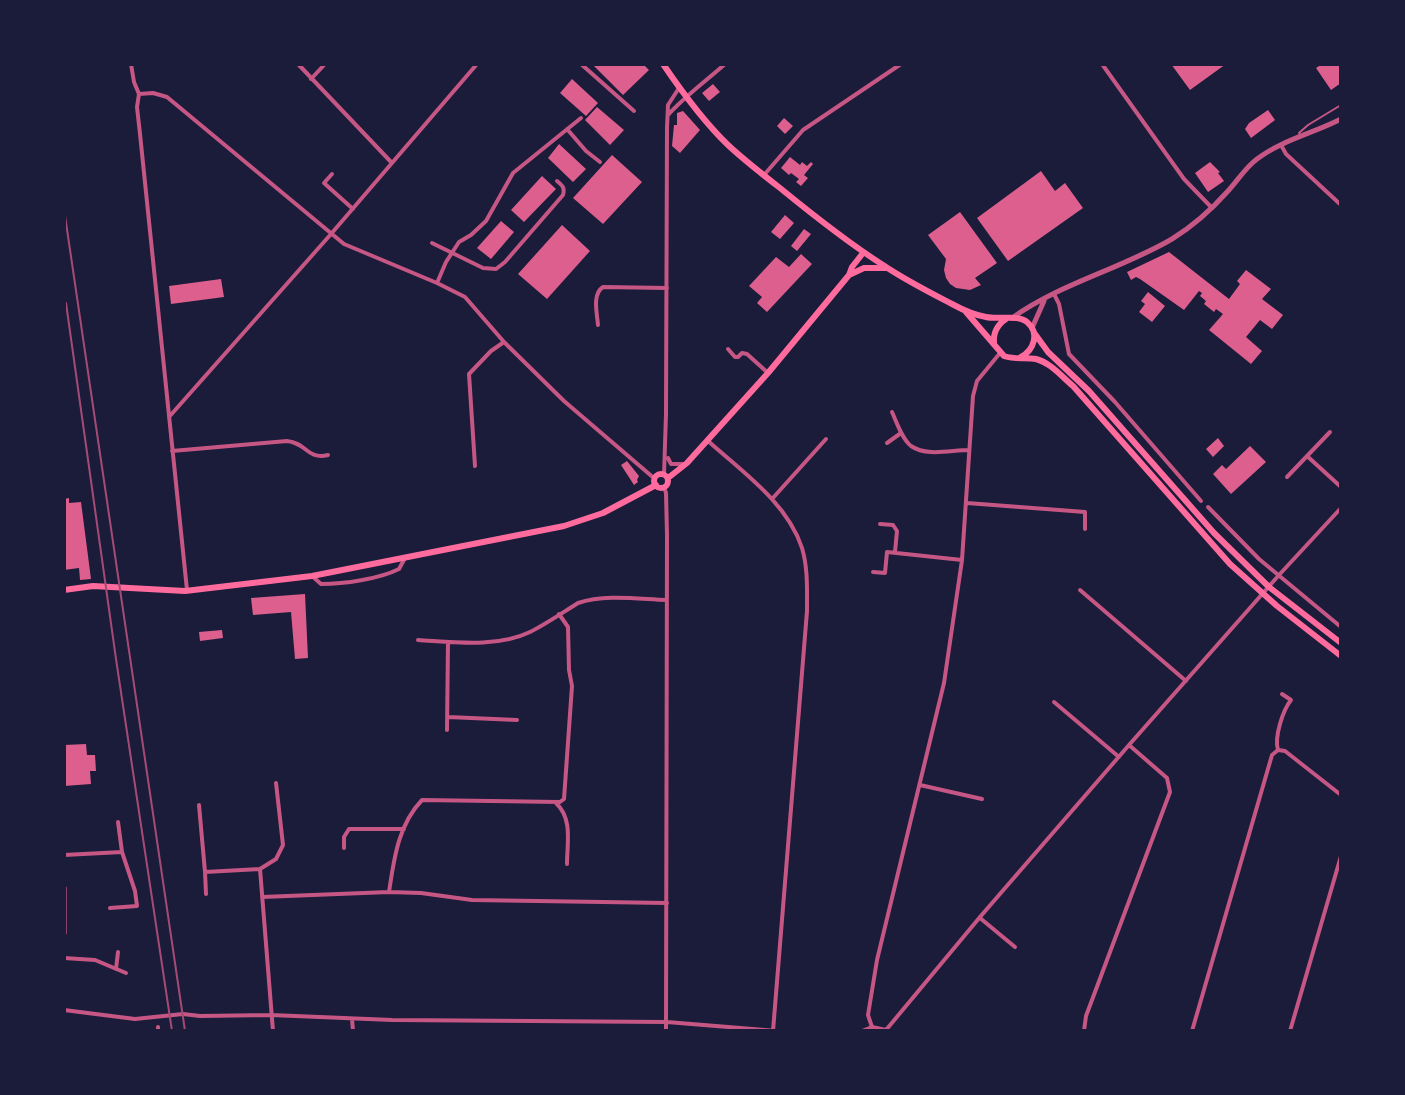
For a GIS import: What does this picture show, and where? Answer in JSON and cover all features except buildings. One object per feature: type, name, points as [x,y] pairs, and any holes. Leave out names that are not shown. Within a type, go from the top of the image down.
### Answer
[{"type":"main road","points":[[663,64],[687,98],[728,145],[863,253],[966,312],[1023,320],[1048,352],[1089,391],[1214,533],[1269,587],[1341,643]]},
{"type":"main road","points":[[658,484],[658,474],[666,476],[687,463],[768,373],[849,275],[863,253]]},
{"type":"main road","points":[[849,275],[864,268],[886,268]]},
{"type":"main road","points":[[966,312],[998,350],[1010,358],[1021,357],[1046,363],[1073,386],[1206,538],[1263,593],[1341,656]]},
{"type":"main road","points":[[998,350],[994,340],[996,328],[1009,318]]},
{"type":"main road","points":[[1021,357],[1034,344],[1033,329]]},
{"type":"main road","points":[[67,588],[93,586],[187,591],[312,576],[564,526],[603,513],[658,484],[667,484],[666,476]]},
{"type":"main road","points":[[64,888],[64,933]]},
{"type":"street","points":[[131,64],[139,94],[137,107],[187,591]]},
{"type":"street","points":[[298,64],[392,163]]},
{"type":"street","points":[[311,79],[325,64]]},
{"type":"street","points":[[169,417],[477,64]]},
{"type":"street","points":[[581,64],[634,111]]},
{"type":"street","points":[[668,115],[725,64]]},
{"type":"street","points":[[764,175],[803,130],[901,64]]},
{"type":"street","points":[[1102,64],[1184,179],[1212,208]]},
{"type":"street","points":[[666,476],[668,105],[679,88]]},
{"type":"street","points":[[139,94],[153,93],[167,97],[344,244],[465,297],[504,342],[564,401],[658,484],[666,511],[666,1031]]},
{"type":"street","points":[[437,283],[459,242],[486,221],[513,173],[581,118]]},
{"type":"street","points":[[1009,318],[1077,282],[1171,239],[1212,208],[1259,157],[1341,119]]},
{"type":"street","points":[[567,129],[600,162]]},
{"type":"street","points":[[1281,145],[1286,154],[1341,205]]},
{"type":"street","points":[[332,174],[324,183],[353,209]]},
{"type":"street","points":[[432,243],[483,268],[496,269],[563,195],[563,186],[557,181]]},
{"type":"street","points":[[598,325],[596,310],[599,288],[667,288]]},
{"type":"street","points":[[1054,294],[1059,304],[1069,354],[1201,501]]},
{"type":"street","points":[[1033,329],[1044,300]]},
{"type":"street","points":[[475,466],[469,374],[504,342]]},
{"type":"street","points":[[728,349],[735,357],[747,354],[768,373]]},
{"type":"street","points":[[872,1027],[868,1015],[877,960],[944,683],[962,560],[973,396],[977,381],[998,350]]},
{"type":"street","points":[[892,412],[911,446],[930,452],[969,450]]},
{"type":"street","points":[[1287,477],[1330,432]]},
{"type":"street","points":[[887,443],[901,433]]},
{"type":"street","points":[[772,499],[826,439]]},
{"type":"street","points":[[64,1010],[135,1019],[183,1014],[667,1022],[775,1031],[807,592],[802,550],[789,522],[772,499],[707,440]]},
{"type":"street","points":[[172,451],[295,441],[318,458],[328,455]]},
{"type":"street","points":[[666,452],[671,464],[687,463]]},
{"type":"street","points":[[1307,456],[1341,487]]},
{"type":"street","points":[[967,503],[1085,512],[1085,529]]},
{"type":"street","points":[[1208,507],[1259,559],[1341,627]]},
{"type":"street","points":[[862,1031],[872,1027],[886,1030],[1129,745],[1341,508]]},
{"type":"street","points":[[880,524],[893,525],[897,531],[895,552]]},
{"type":"street","points":[[873,572],[885,573],[887,552],[962,560]]},
{"type":"street","points":[[312,576],[321,584],[334,584],[386,574],[399,569],[406,556]]},
{"type":"street","points":[[1080,590],[1186,681]]},
{"type":"street","points":[[418,640],[495,641],[527,633],[586,600],[666,600]]},
{"type":"street","points":[[389,892],[398,842],[422,800],[560,802],[565,797],[572,686],[568,627],[559,614]]},
{"type":"street","points":[[447,730],[448,642]]},
{"type":"street","points":[[1278,750],[1276,742],[1286,706],[1291,700],[1282,694]]},
{"type":"street","points":[[1054,702],[1119,757]]},
{"type":"street","points":[[448,717],[517,720]]},
{"type":"street","points":[[1084,1031],[1086,1016],[1170,792],[1167,778],[1129,745]]},
{"type":"street","points":[[1192,1031],[1272,755],[1278,750],[1285,751],[1341,795]]},
{"type":"street","points":[[205,872],[260,869],[276,859],[283,845],[276,783]]},
{"type":"street","points":[[920,785],[982,799]]},
{"type":"street","points":[[556,802],[563,809],[568,822],[567,864]]},
{"type":"street","points":[[199,805],[206,894]]},
{"type":"street","points":[[110,908],[137,906],[122,852],[118,822]]},
{"type":"street","points":[[344,848],[344,837],[349,829],[404,829]]},
{"type":"street","points":[[64,855],[122,852]]},
{"type":"street","points":[[1290,1031],[1341,856]]},
{"type":"street","points":[[260,869],[273,1031]]},
{"type":"street","points":[[262,897],[389,892],[472,900],[667,903]]},
{"type":"street","points":[[980,917],[1015,947]]},
{"type":"street","points":[[116,969],[118,952]]},
{"type":"street","points":[[64,958],[95,960],[126,973]]},
{"type":"street","points":[[352,1019],[353,1031]]},
{"type":"lane","points":[[1301,137],[1299,133],[1302,129],[1341,105]]},
{"type":"lane","points":[[1334,123],[1341,126]]},
{"type":"railway","points":[[64,209],[185,1031]]},
{"type":"railway","points":[[66,303],[172,1031]]}]
